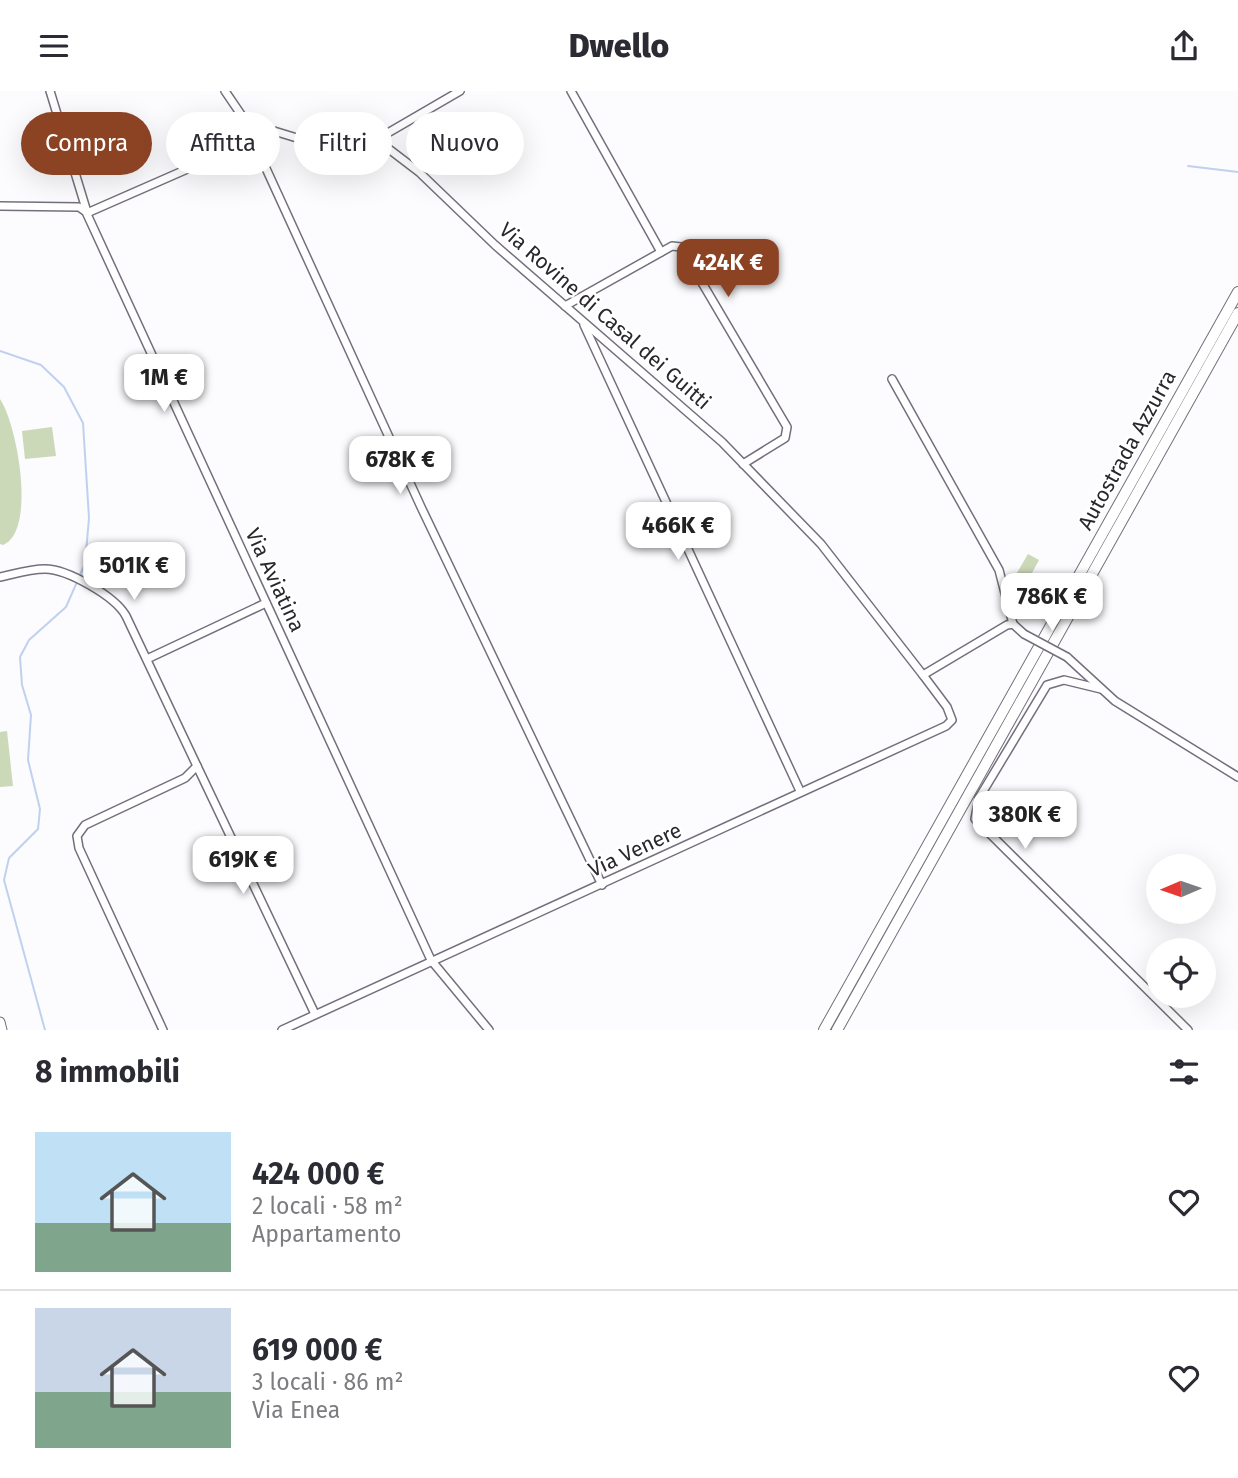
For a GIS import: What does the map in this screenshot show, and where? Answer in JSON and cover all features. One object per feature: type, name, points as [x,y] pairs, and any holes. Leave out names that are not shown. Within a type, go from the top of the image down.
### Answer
[{"type":"highway","name":"Autostrada Azzurra","points":[[824,1030],[1238,292]]},
{"type":"highway","name":"Autostrada Azzurra","points":[[837,1030],[1238,313]]},
{"type":"main road","points":[[0,1022],[2,1030]]},
{"type":"street","name":"Via Aviatina","points":[[50,91],[87,213],[431,960],[489,1030]]},
{"type":"street","points":[[225,91],[237,112]]},
{"type":"street","points":[[392,131],[460,91]]},
{"type":"street","points":[[571,91],[662,252]]},
{"type":"street","name":"Via Rovine di Casal dei Guitti","points":[[392,150],[743,464],[830,554],[923,675]]},
{"type":"street","points":[[0,206],[79,207],[87,213],[172,175]]},
{"type":"street","points":[[269,175],[421,507],[602,885]]},
{"type":"street","points":[[565,306],[673,245],[682,248],[787,427],[784,439],[743,464]]},
{"type":"street","points":[[583,321],[800,791]]},
{"type":"street","points":[[892,379],[999,570],[1013,624],[1024,634],[1067,657],[1119,704],[1238,777]]},
{"type":"street","points":[[0,577],[44,569],[82,583],[119,604],[315,1014]]},
{"type":"street","points":[[147,659],[266,603]]},
{"type":"street","points":[[923,675],[1013,624]]},
{"type":"street","name":"Via Venere","points":[[282,1030],[950,723],[951,716],[947,706],[923,675]]},
{"type":"street","points":[[1101,689],[1064,680],[1047,685],[979,798],[975,819],[1188,1030]]},
{"type":"street","points":[[163,1030],[79,848],[77,836],[85,825],[185,778],[197,766]]},
{"type":"green space","points":[[0,399],[12,430],[21,476],[19,520],[13,536],[3,545],[0,544]]},
{"type":"green space","points":[[52,427],[56,456],[25,459],[22,431]]},
{"type":"green space","points":[[1028,554],[1039,560],[1026,584],[1014,578]]},
{"type":"green space","points":[[7,731],[13,786],[0,787],[0,732]]},
{"type":"waterway","points":[[1188,166],[1238,172]]},
{"type":"waterway","points":[[0,351],[41,365],[64,387],[83,423],[89,518],[85,564],[79,577]]},
{"type":"waterway","points":[[45,1030],[4,880],[9,858],[38,829],[40,809],[28,760],[31,715],[22,685],[20,657],[29,640],[66,607],[77,582]]}]
